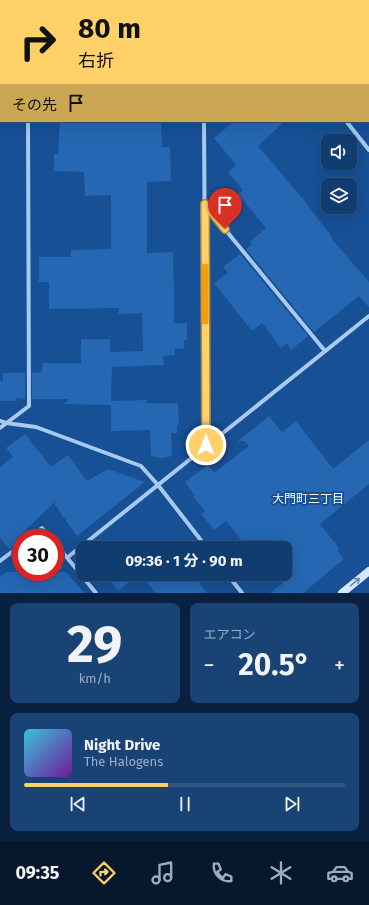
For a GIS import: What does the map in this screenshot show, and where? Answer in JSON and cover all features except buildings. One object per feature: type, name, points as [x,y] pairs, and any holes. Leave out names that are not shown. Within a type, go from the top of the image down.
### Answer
[{"type":"street","points":[[0,428],[29,406],[28,122]]},
{"type":"street","points":[[204,122],[206,445]]},
{"type":"street","points":[[347,122],[369,150]]},
{"type":"street","points":[[205,204],[325,351]]},
{"type":"street","points":[[68,557],[369,316]]},
{"type":"street","points":[[0,421],[36,427],[141,466],[158,485],[202,541]]},
{"type":"street","points":[[0,561],[12,552]]},
{"type":"street","points":[[64,553],[96,593]]},
{"type":"street","points":[[342,593],[369,571]]},
{"type":"street","points":[[233,581],[242,593]]},
{"type":"slow traffic","points":[[205,267],[205,321]]},
{"type":"district","name":"大門町三丁目","points":[[308,499]]},
{"type":"route","points":[[206,445],[205,204],[225,229]]}]
